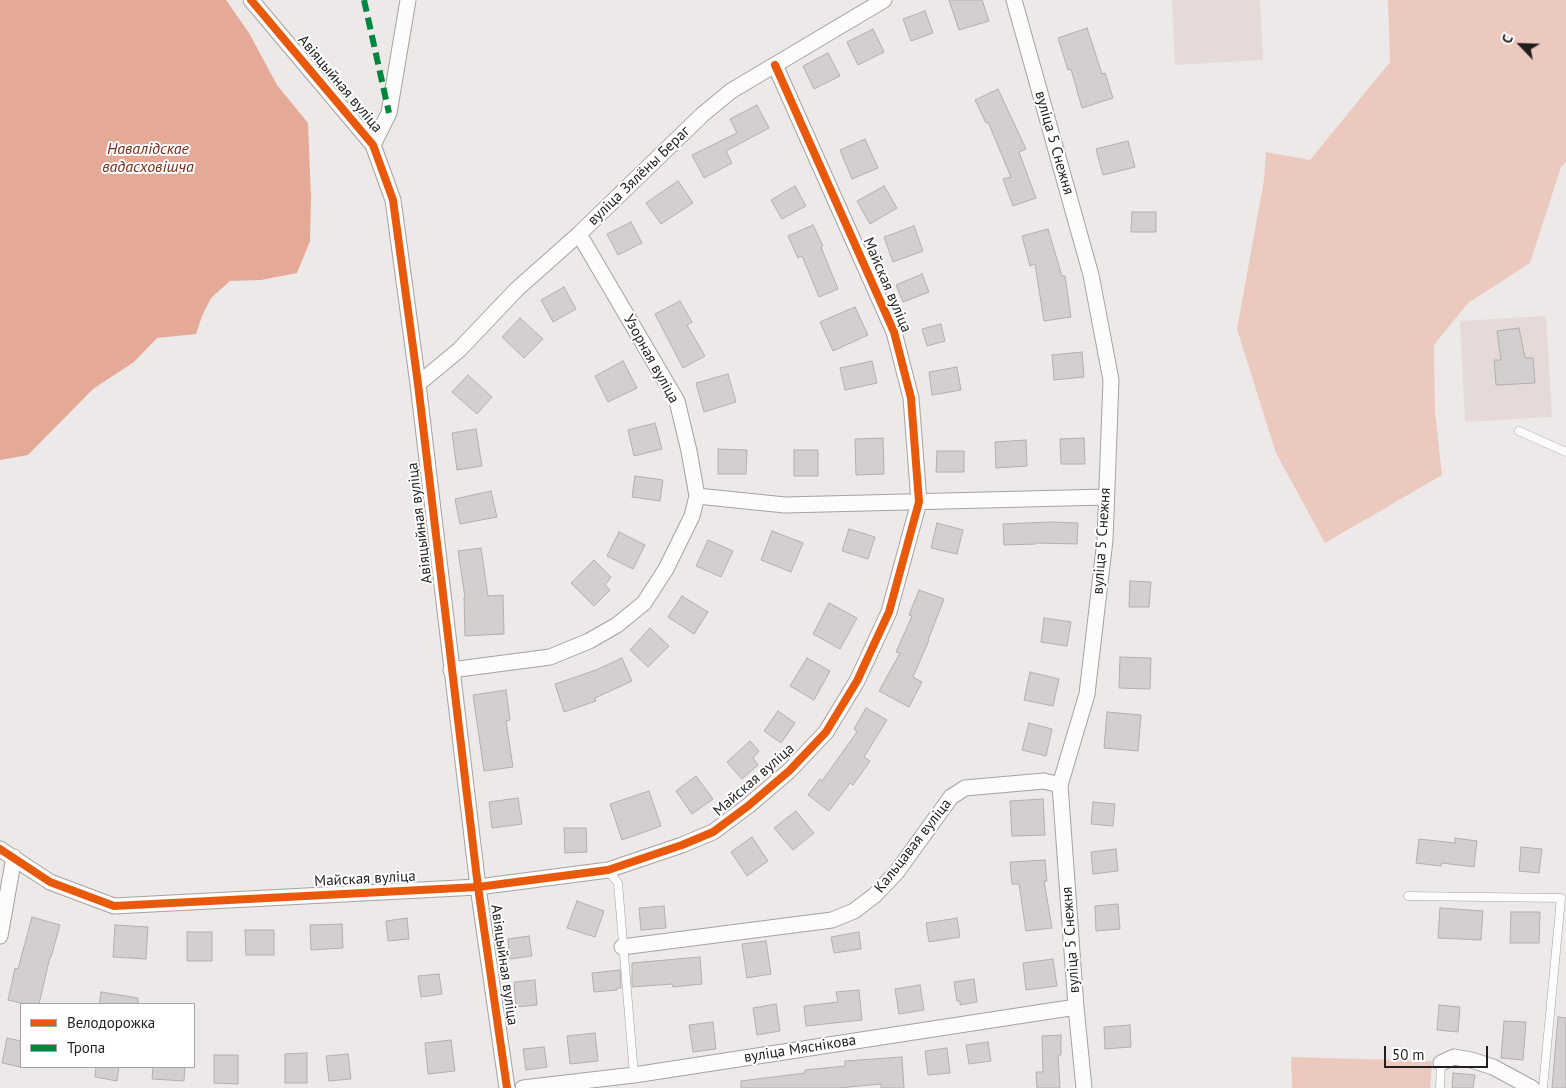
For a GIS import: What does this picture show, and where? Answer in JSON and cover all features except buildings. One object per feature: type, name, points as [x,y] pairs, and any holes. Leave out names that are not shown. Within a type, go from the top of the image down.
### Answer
[{"type":"street","name":"Авіяцыйная вуліца","points":[[251,0],[373,145],[393,200],[418,384],[478,887],[508,1088]]},
{"type":"street","points":[[373,145],[389,113],[408,0]]},
{"type":"street","name":"вуліца Зялёны Бераг","points":[[418,384],[459,350],[517,289],[579,234],[702,115],[731,91],[884,0]]},
{"type":"street","name":"вуліца 5 Снежня","points":[[1014,0],[1091,275],[1111,380],[1105,540],[1088,694],[1060,785],[1076,1007],[1084,1088]]},
{"type":"street","name":"Майская вуліца","points":[[0,848],[50,882],[114,906],[478,887],[608,870],[682,845],[713,832],[748,806],[789,771],[826,732],[857,681],[889,612],[919,502],[911,398],[894,332],[775,65]]},
{"type":"street","name":"Узорная вуліца","points":[[451,670],[550,657],[589,641],[617,625],[644,603],[666,569],[692,516],[697,496],[677,401],[579,234]]},
{"type":"street","points":[[697,496],[785,505],[1106,497]]},
{"type":"street","name":"Кальцавая вуліца","points":[[622,947],[832,920],[854,911],[875,895],[896,873],[951,797],[965,788],[1044,781],[1060,785]]},
{"type":"street","points":[[0,936],[14,857]]},
{"type":"street","name":"вуліца Мяснікова","points":[[523,1088],[634,1075],[1076,1007]]},
{"type":"street","points":[[1441,1063],[1454,1057],[1471,1060],[1493,1067],[1532,1088]]},
{"type":"lane","points":[[1519,431],[1566,452]]},
{"type":"lane","points":[[608,870],[618,884],[634,1075]]},
{"type":"lane","points":[[1408,896],[1561,898],[1543,1088]]},
{"type":"lane","points":[[1440,1088],[1441,1063]]},
{"type":"shaded area","points":[[1172,0],[1260,0],[1263,60],[1175,65]]},
{"type":"shaded area","points":[[1388,0],[1566,0],[1566,162],[1561,167],[1530,263],[1468,303],[1434,345],[1435,412],[1442,475],[1325,543],[1276,453],[1237,329],[1264,180],[1266,152],[1310,160],[1390,62]]},
{"type":"shaded area","points":[[1546,316],[1552,417],[1465,422],[1460,321]]},
{"type":"shaded area","points":[[1291,1057],[1432,1061],[1430,1088],[1292,1088]]},
{"type":"water","name":"Навалідскае вадасховішча","points":[[0,0],[226,0],[249,33],[277,85],[308,123],[311,198],[310,241],[297,273],[261,280],[230,281],[211,298],[196,334],[157,338],[134,362],[93,389],[28,455],[0,460]]},
{"type":"marked path","points":[[364,0],[389,113]]},
{"type":"cycle path","points":[[251,0],[373,145],[393,200],[418,384],[478,887],[507,1088]]},
{"type":"cycle path","points":[[0,849],[50,882],[114,906],[478,887],[608,870],[682,845],[713,832],[748,806],[789,771],[826,732],[857,681],[889,612],[919,502],[911,398],[894,332],[775,65]]}]
